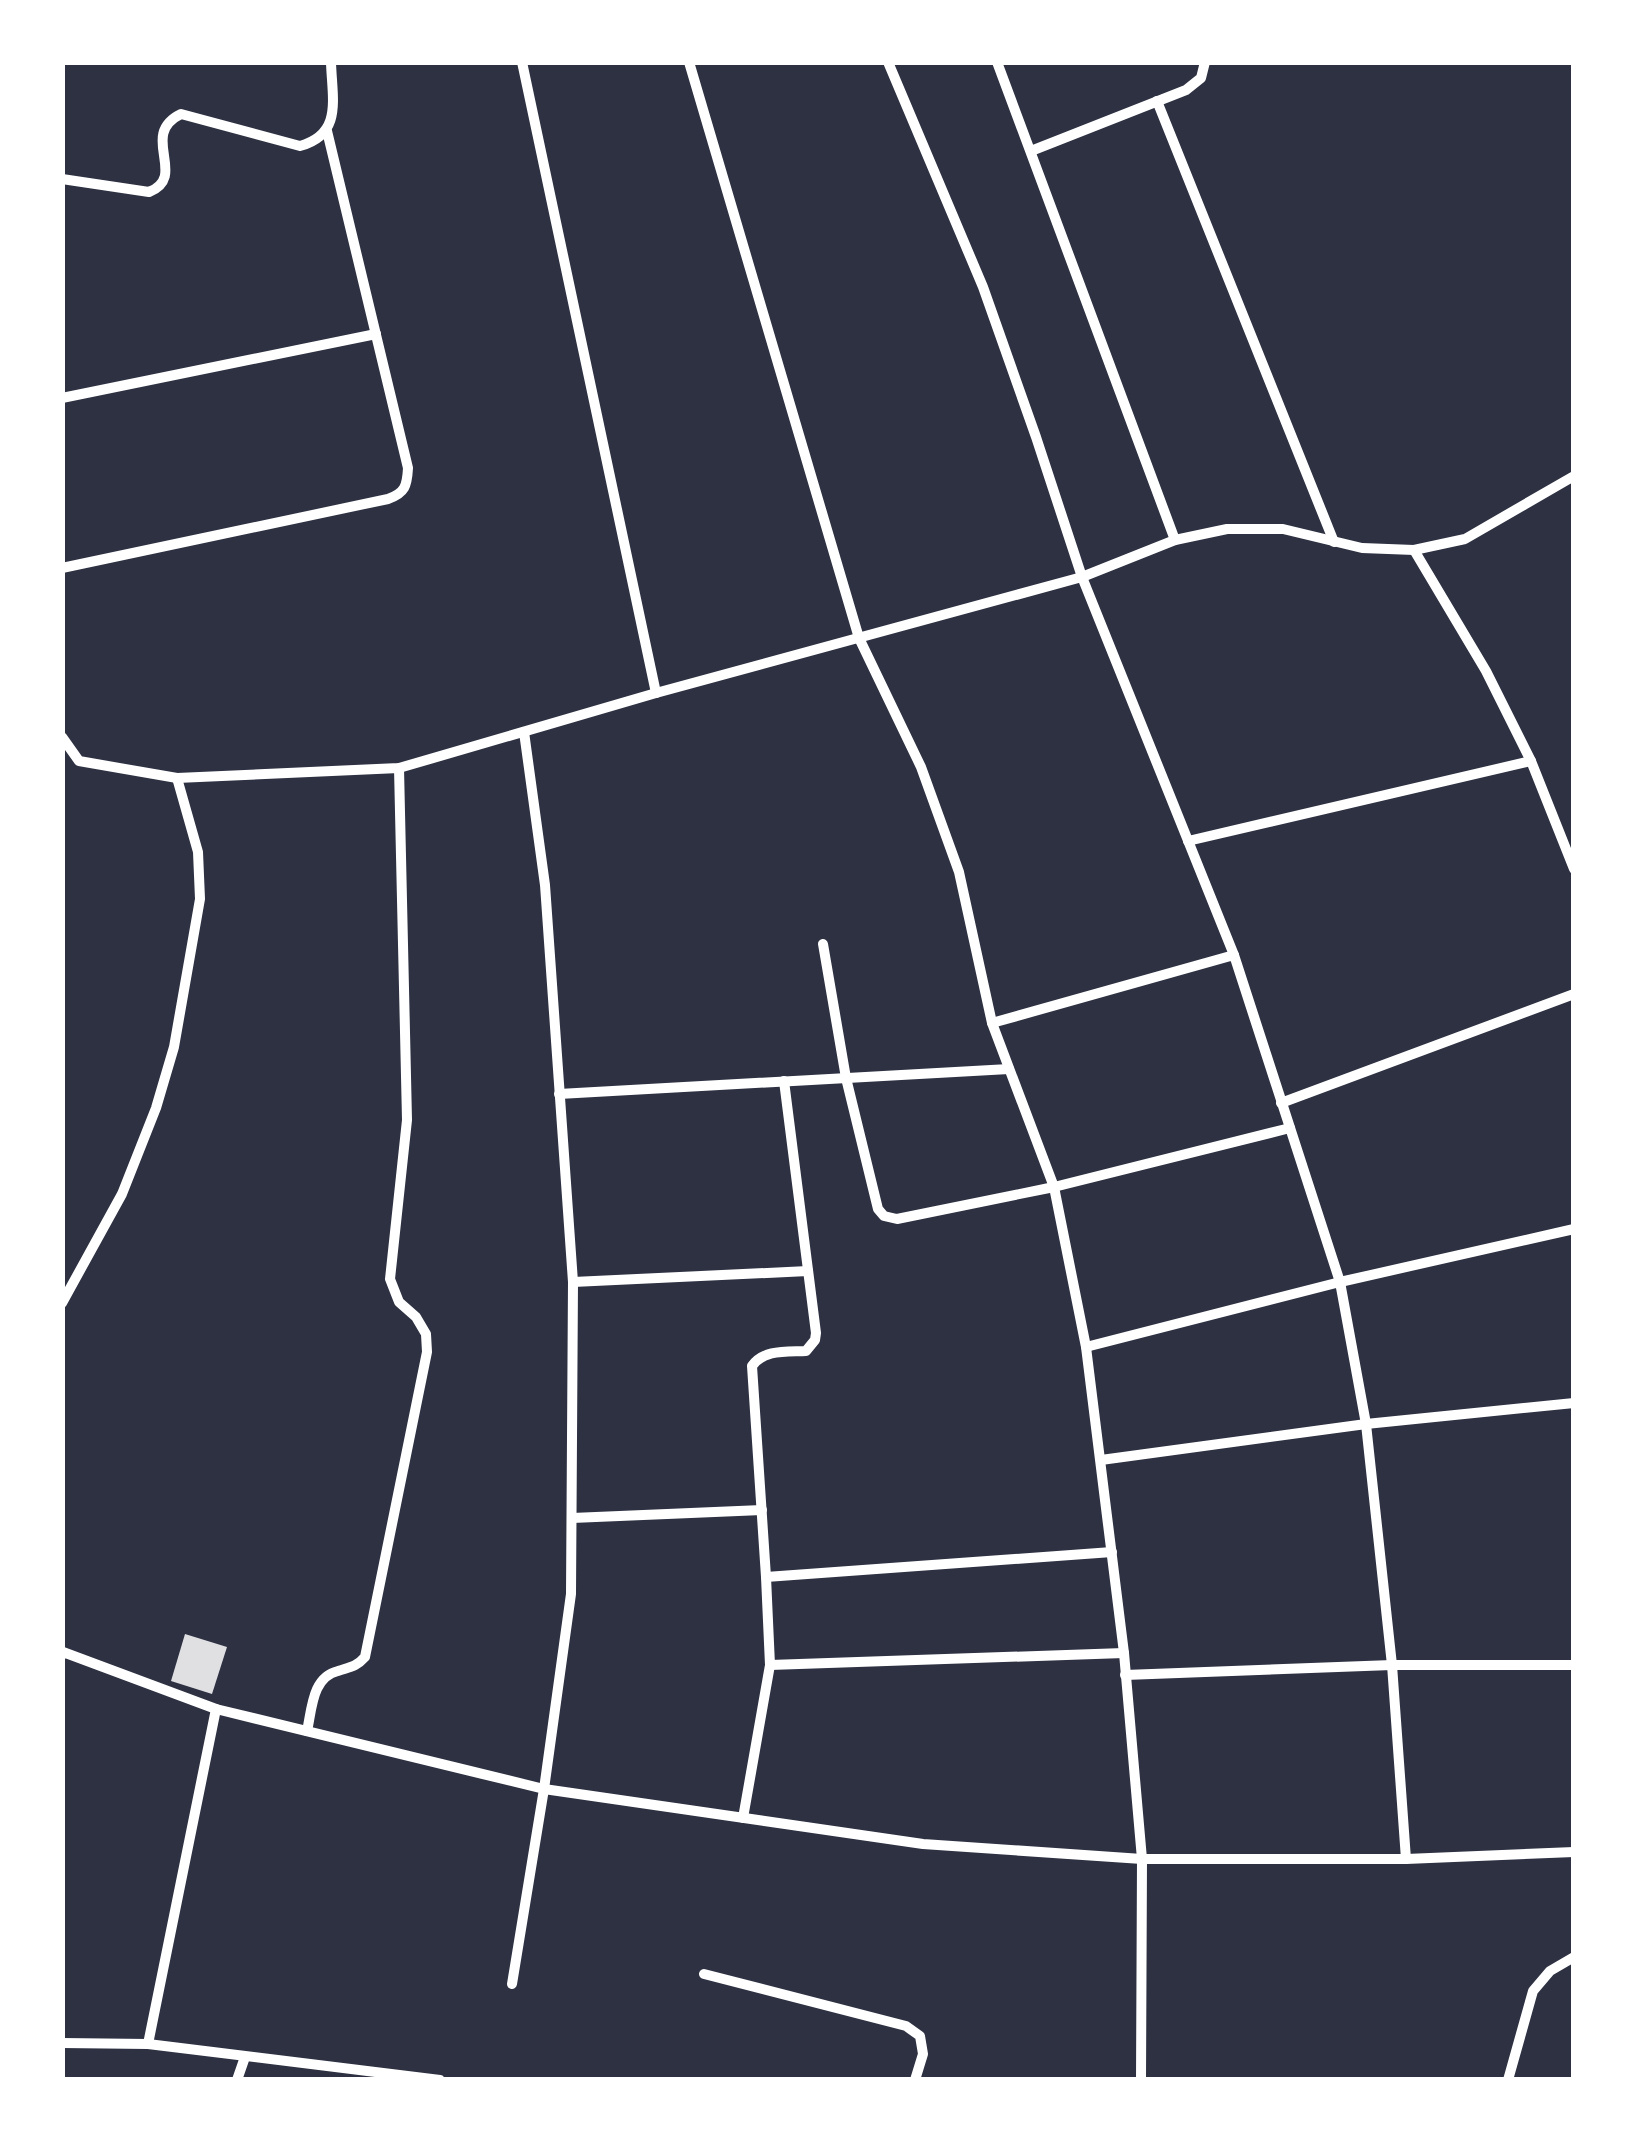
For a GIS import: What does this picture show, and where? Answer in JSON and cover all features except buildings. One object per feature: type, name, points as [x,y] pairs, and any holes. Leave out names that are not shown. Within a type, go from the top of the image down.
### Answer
[{"type":"street","points":[[62,178],[150,192],[160,187],[166,179],[162,130],[181,114],[300,146],[315,142],[327,131],[332,116],[331,62]]},
{"type":"street","points":[[522,62],[656,693]]},
{"type":"street","points":[[689,62],[859,638],[921,766],[958,872],[992,1023],[1054,1188],[1086,1347],[1124,1653],[1142,1859],[1142,2080]]},
{"type":"street","points":[[888,62],[983,287],[1082,577],[1234,955],[1340,1282],[1366,1424],[1392,1664],[1406,1859]]},
{"type":"street","points":[[997,62],[1175,540]]},
{"type":"street","points":[[1030,151],[1186,90],[1201,78],[1205,62]]},
{"type":"street","points":[[1157,101],[1334,542]]},
{"type":"street","points":[[62,568],[400,495],[407,482],[408,468],[327,131]]},
{"type":"street","points":[[62,398],[376,334]]},
{"type":"street","points":[[62,762],[80,761],[177,778],[398,768],[1082,577],[1175,540],[1227,529],[1283,529],[1362,548],[1414,550],[1464,539],[1574,476]]},
{"type":"street","points":[[1414,550],[1486,671],[1531,761],[1574,869]]},
{"type":"street","points":[[512,1984],[571,1594],[572,1518],[573,1282],[545,885],[524,732]]},
{"type":"street","points":[[62,737],[80,761]]},
{"type":"street","points":[[1188,841],[1531,761]]},
{"type":"street","points":[[308,1731],[320,1680],[333,1672],[358,1666],[366,1657],[427,1352],[426,1334],[416,1317],[399,1302],[390,1279],[407,1120],[398,768]]},
{"type":"street","points":[[62,1303],[122,1194],[156,1108],[174,1047],[200,899],[198,852],[177,778]]},
{"type":"street","points":[[822,944],[846,1078],[878,1209],[884,1216],[897,1219],[1054,1188],[1290,1128]]},
{"type":"street","points":[[992,1023],[1234,955]]},
{"type":"street","points":[[1281,1103],[1574,994]]},
{"type":"street","points":[[560,1094],[1010,1069]]},
{"type":"street","points":[[743,1818],[770,1665],[752,1366],[767,1354],[806,1351],[815,1340],[784,1082]]},
{"type":"street","points":[[1086,1347],[1340,1282],[1574,1229]]},
{"type":"street","points":[[573,1282],[808,1270]]},
{"type":"street","points":[[1100,1460],[1366,1424],[1574,1403]]},
{"type":"street","points":[[572,1518],[762,1510]]},
{"type":"street","points":[[766,1576],[1112,1552]]},
{"type":"street","points":[[63,1653],[216,1709],[544,1790],[923,1844],[1142,1859],[1406,1859],[1574,1852]]},
{"type":"street","points":[[770,1665],[1124,1653]]},
{"type":"street","points":[[1124,1674],[1392,1664],[1574,1665]]},
{"type":"street","points":[[148,2044],[216,1709]]},
{"type":"street","points":[[1508,2080],[1533,1992],[1550,1970],[1574,1957]]},
{"type":"street","points":[[704,1974],[906,2026],[920,2036],[922,2054],[914,2080]]},
{"type":"street","points":[[62,2043],[148,2044],[440,2080]]},
{"type":"street","points":[[237,2080],[245,2057]]}]
